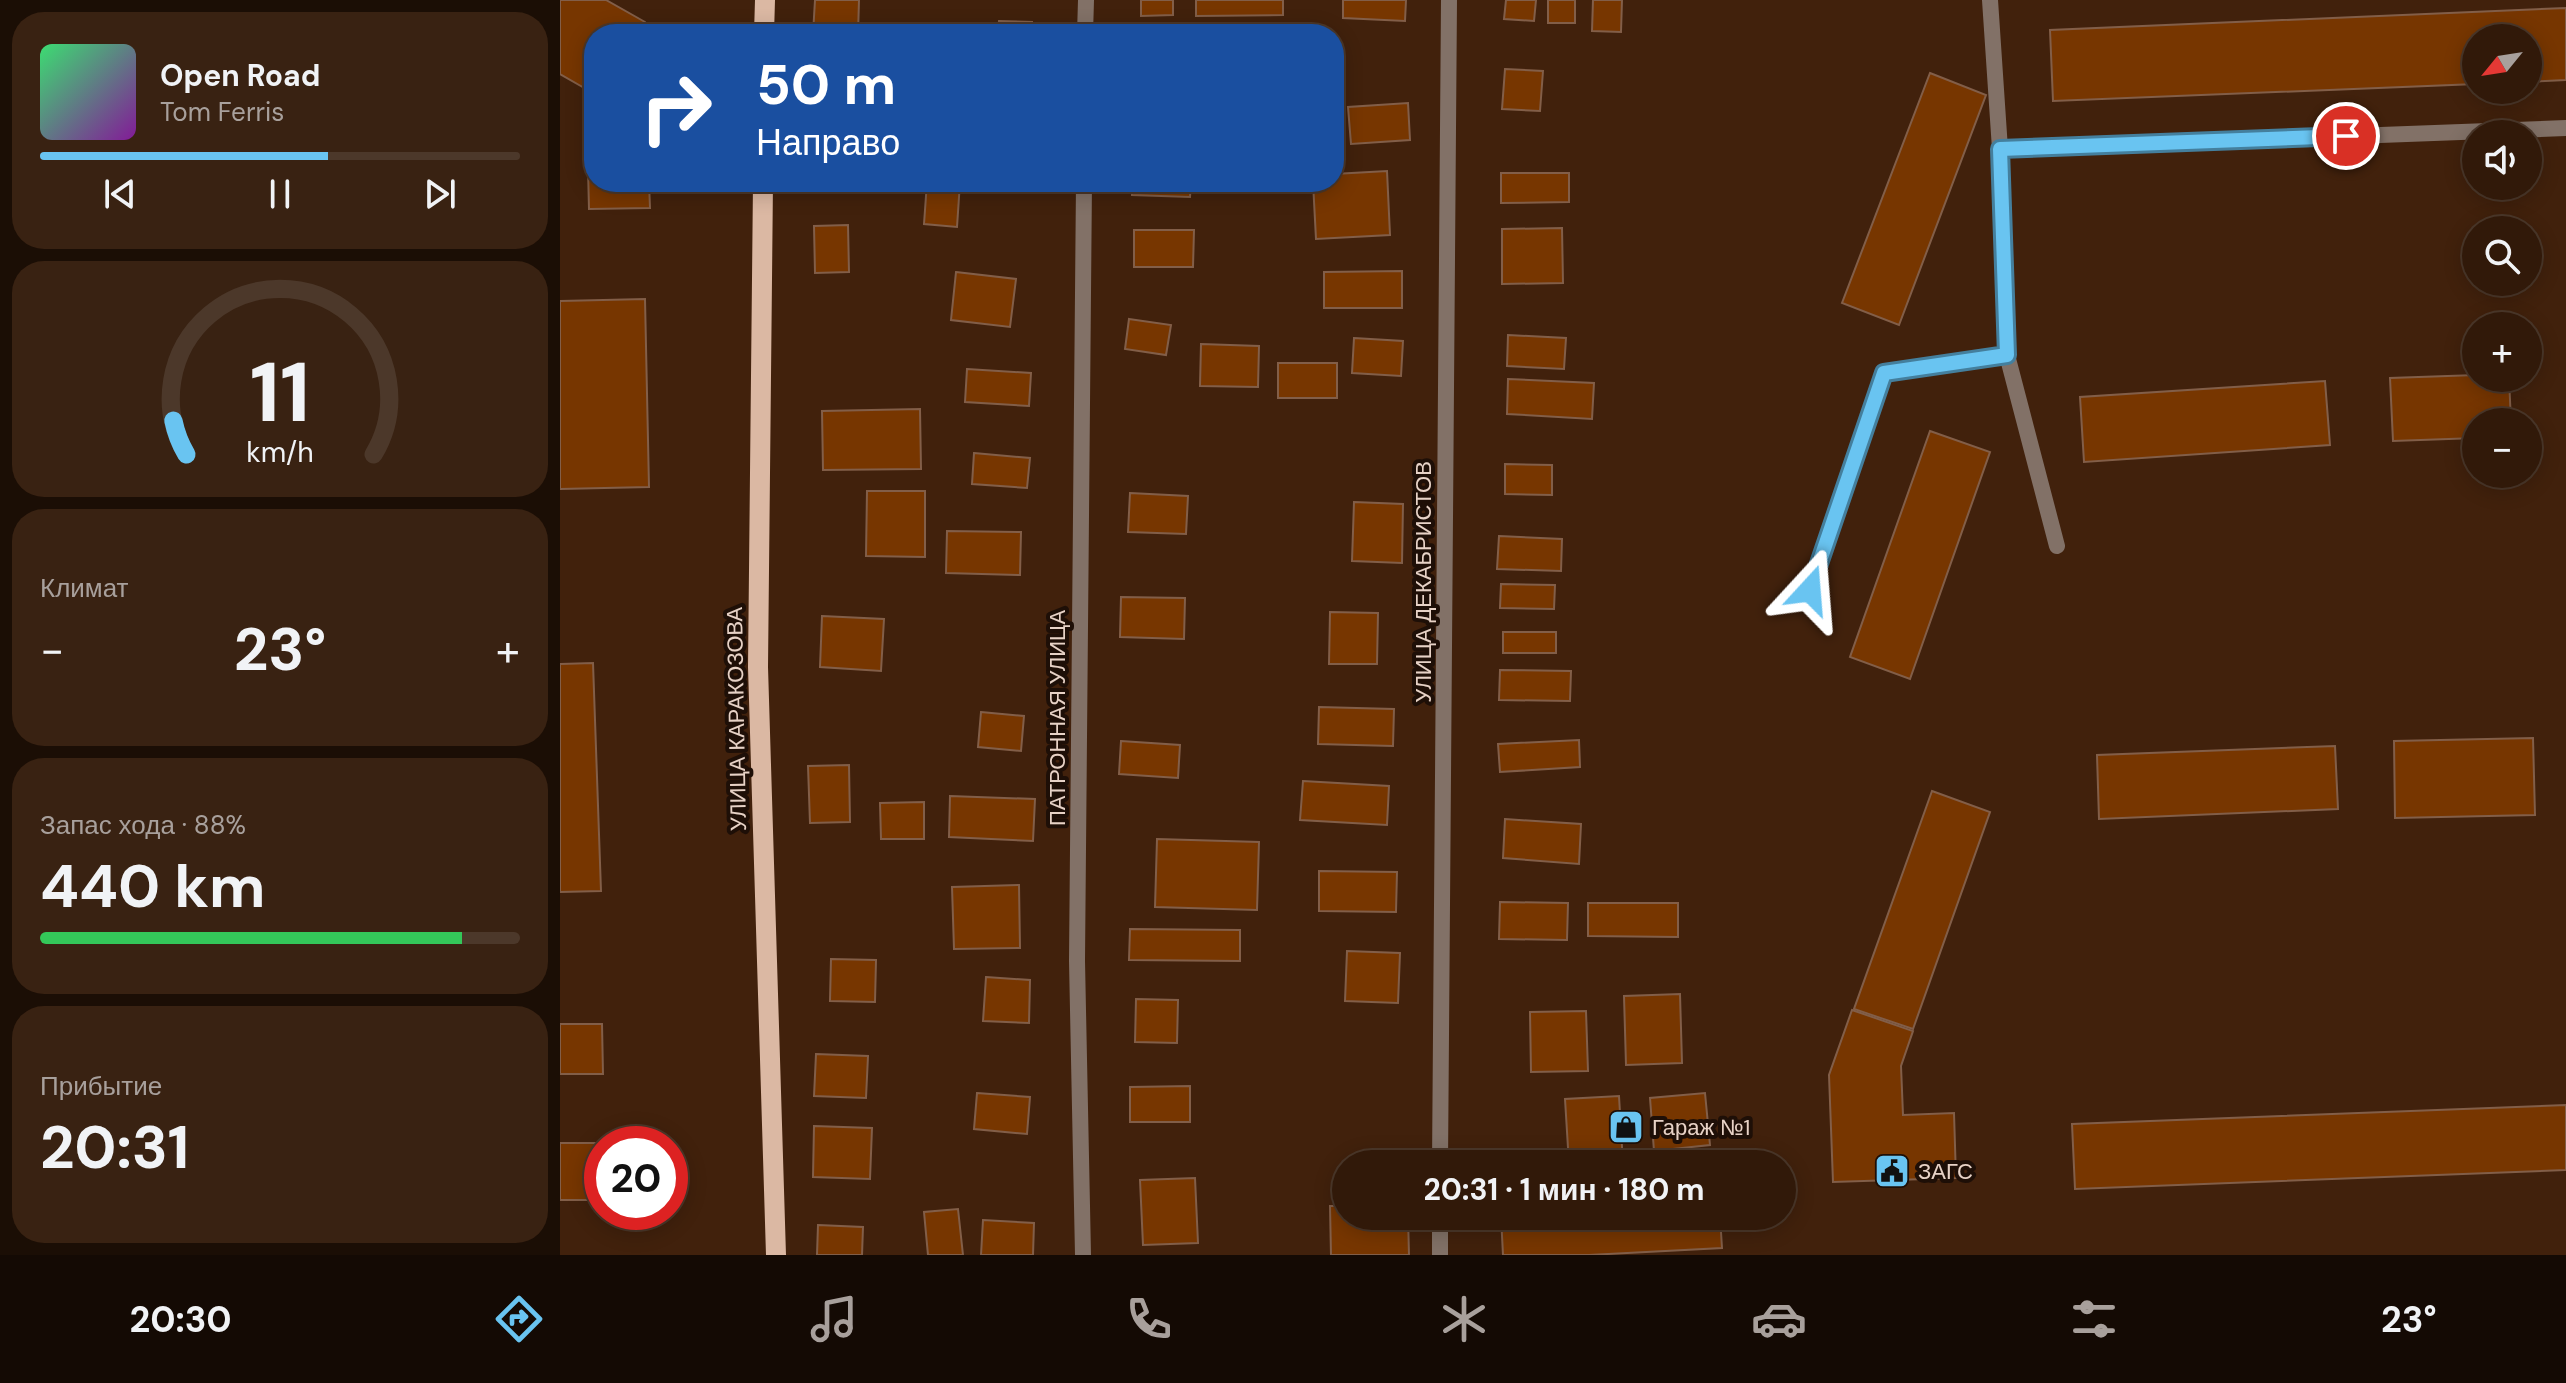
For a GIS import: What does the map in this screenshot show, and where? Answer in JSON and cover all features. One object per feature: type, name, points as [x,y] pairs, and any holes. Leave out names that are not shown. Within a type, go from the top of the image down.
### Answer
[{"type":"main road","points":[[764,24],[765,0]]},
{"type":"main road","name":"УЛИЦА КАРАКОЗОВА","points":[[763,192],[758,667],[776,1255]]},
{"type":"street","points":[[1085,24],[1086,0]]},
{"type":"street","name":"УЛИЦА ДЕКАБРИСТОВ","points":[[1440,1150],[1449,0]]},
{"type":"street","points":[[1990,0],[2000,149],[2007,355],[2057,546]]},
{"type":"street","points":[[2000,149],[2566,128]]},
{"type":"street","name":"ПАТРОННАЯ УЛИЦА","points":[[1083,1255],[1077,961],[1084,192]]},
{"type":"street","points":[[1810,590],[1884,373],[2007,355]]},
{"type":"street","points":[[1440,1230],[1440,1255]]},
{"type":"building","points":[[560,0],[606,0],[645,22],[584,24],[584,88],[560,74]]},
{"type":"building","points":[[815,0],[859,0],[858,24],[814,24]]},
{"type":"building","points":[[1141,0],[1173,0],[1173,15],[1141,16]]},
{"type":"building","points":[[1196,0],[1283,0],[1283,15],[1196,16]]},
{"type":"building","points":[[1343,0],[1406,0],[1405,21],[1343,18]]},
{"type":"building","points":[[1506,0],[1536,0],[1534,21],[1504,19]]},
{"type":"building","points":[[1548,0],[1575,0],[1575,23],[1548,23]]},
{"type":"building","points":[[1593,0],[1622,0],[1621,32],[1592,31]]},
{"type":"building","points":[[2566,8],[2566,80],[2542,81],[2542,24],[2462,24],[2462,85],[2053,101],[2050,30]]},
{"type":"building","points":[[999,21],[1032,22],[1032,24],[999,24]]},
{"type":"building","points":[[1505,69],[1543,71],[1540,111],[1502,109]]},
{"type":"building","points":[[1930,73],[1986,95],[1899,325],[1842,303]]},
{"type":"building","points":[[1408,103],[1410,140],[1351,144],[1348,107]]},
{"type":"building","points":[[1387,171],[1390,235],[1316,239],[1314,192],[1344,192],[1344,173]]},
{"type":"building","points":[[1501,173],[1569,173],[1569,202],[1501,203]]},
{"type":"building","points":[[589,192],[649,192],[650,208],[589,209]]},
{"type":"building","points":[[926,192],[959,192],[957,227],[924,224]]},
{"type":"building","points":[[1132,192],[1190,192],[1190,197],[1132,195]]},
{"type":"building","points":[[848,225],[849,272],[815,273],[814,226]]},
{"type":"building","points":[[1562,228],[1563,283],[1502,284],[1502,229]]},
{"type":"building","points":[[1134,230],[1194,230],[1193,267],[1134,267]]},
{"type":"building","points":[[1402,271],[1402,308],[1324,308],[1324,272]]},
{"type":"building","points":[[956,272],[1016,279],[1010,327],[951,320]]},
{"type":"building","points":[[645,299],[649,487],[560,489],[560,301]]},
{"type":"building","points":[[1129,319],[1171,325],[1166,355],[1125,349]]},
{"type":"building","points":[[1508,335],[1566,338],[1564,369],[1507,366]]},
{"type":"building","points":[[1354,338],[1403,341],[1401,376],[1352,373]]},
{"type":"building","points":[[1201,344],[1259,346],[1258,387],[1200,386]]},
{"type":"building","points":[[1278,363],[1337,363],[1337,398],[1278,398]]},
{"type":"building","points":[[967,369],[1031,373],[1029,406],[965,402]]},
{"type":"building","points":[[2462,375],[2462,392],[2510,392],[2510,408],[2462,408],[2462,439],[2393,441],[2390,378]]},
{"type":"building","points":[[1508,379],[1594,383],[1592,419],[1507,414]]},
{"type":"building","points":[[2325,381],[2330,445],[2084,462],[2080,397]]},
{"type":"building","points":[[920,409],[921,469],[823,470],[822,411]]},
{"type":"building","points":[[1930,431],[1990,452],[1910,679],[1850,657]]},
{"type":"building","points":[[974,453],[1030,458],[1027,488],[972,484]]},
{"type":"building","points":[[1505,464],[1552,465],[1552,495],[1505,494]]},
{"type":"building","points":[[867,491],[925,491],[925,557],[866,556]]},
{"type":"building","points":[[1130,493],[1188,496],[1186,534],[1128,532]]},
{"type":"building","points":[[1354,502],[1403,504],[1402,563],[1352,561]]},
{"type":"building","points":[[947,531],[1021,532],[1020,575],[946,573]]},
{"type":"building","points":[[1499,536],[1562,539],[1561,571],[1497,569]]},
{"type":"building","points":[[1501,584],[1555,585],[1554,609],[1500,608]]},
{"type":"building","points":[[1121,597],[1185,598],[1184,639],[1120,637]]},
{"type":"building","points":[[1330,612],[1378,613],[1377,664],[1329,664]]},
{"type":"building","points":[[822,616],[884,619],[881,671],[820,667]]},
{"type":"building","points":[[1503,632],[1556,632],[1556,653],[1503,653]]},
{"type":"building","points":[[593,663],[601,891],[560,892],[560,664]]},
{"type":"building","points":[[1500,670],[1571,671],[1570,701],[1499,700]]},
{"type":"building","points":[[1319,707],[1394,709],[1393,746],[1318,744]]},
{"type":"building","points":[[981,712],[1024,716],[1021,751],[978,747]]},
{"type":"building","points":[[2533,738],[2535,815],[2395,818],[2394,741]]},
{"type":"building","points":[[1579,740],[1580,767],[1500,772],[1498,744]]},
{"type":"building","points":[[1121,741],[1180,745],[1178,778],[1119,774]]},
{"type":"building","points":[[2335,746],[2338,809],[2099,819],[2097,755]]},
{"type":"building","points":[[849,765],[850,822],[810,823],[808,766]]},
{"type":"building","points":[[1303,781],[1389,786],[1387,825],[1300,820]]},
{"type":"building","points":[[1932,791],[1990,812],[1913,1029],[1854,1009]]},
{"type":"building","points":[[950,796],[1035,799],[1033,841],[949,837]]},
{"type":"building","points":[[924,802],[924,839],[881,839],[880,803]]},
{"type":"building","points":[[1505,819],[1581,824],[1579,864],[1503,858]]},
{"type":"building","points":[[1157,839],[1259,842],[1257,910],[1155,907]]},
{"type":"building","points":[[1319,871],[1397,872],[1396,912],[1319,911]]},
{"type":"building","points":[[1019,885],[1020,948],[954,949],[952,887]]},
{"type":"building","points":[[1500,902],[1568,903],[1567,940],[1499,939]]},
{"type":"building","points":[[1588,903],[1678,903],[1678,937],[1588,936]]},
{"type":"building","points":[[1130,929],[1240,930],[1240,961],[1129,960]]},
{"type":"building","points":[[1347,951],[1400,953],[1398,1003],[1345,1001]]},
{"type":"building","points":[[831,959],[876,960],[875,1002],[830,1001]]},
{"type":"building","points":[[986,977],[1030,980],[1029,1023],[983,1021]]},
{"type":"building","points":[[1680,994],[1682,1063],[1626,1065],[1624,996]]},
{"type":"building","points":[[1136,999],[1178,1000],[1177,1043],[1135,1042]]},
{"type":"building","points":[[1852,1010],[1913,1031],[1901,1066],[1903,1115],[1954,1113],[1956,1178],[1833,1182],[1829,1075]]},
{"type":"building","points":[[1586,1011],[1588,1071],[1531,1072],[1530,1012]]},
{"type":"building","points":[[560,1024],[602,1024],[603,1074],[560,1074]]},
{"type":"building","points":[[816,1054],[868,1056],[866,1098],[814,1096]]},
{"type":"building","points":[[1190,1086],[1190,1122],[1130,1122],[1130,1087]]},
{"type":"building","points":[[977,1093],[1030,1097],[1027,1134],[974,1129]]},
{"type":"building","points":[[1705,1093],[1710,1145],[1654,1150],[1650,1098]]},
{"type":"building","points":[[1619,1096],[1622,1150],[1568,1150],[1565,1099]]},
{"type":"building","points":[[2566,1105],[2566,1170],[2075,1189],[2072,1124]]},
{"type":"building","points":[[814,1126],[872,1128],[870,1179],[813,1177]]},
{"type":"building","points":[[560,1143],[584,1143],[584,1200],[560,1200]]},
{"type":"building","points":[[1195,1178],[1198,1243],[1143,1245],[1140,1180]]},
{"type":"building","points":[[1330,1206],[1332,1230],[1408,1230],[1409,1255],[1331,1255]]},
{"type":"building","points":[[958,1209],[963,1255],[928,1255],[924,1212]]},
{"type":"building","points":[[983,1220],[1034,1223],[1033,1255],[981,1255]]},
{"type":"building","points":[[818,1225],[863,1227],[862,1255],[817,1255]]},
{"type":"building","points":[[1502,1230],[1721,1230],[1722,1248],[1589,1255],[1503,1255]]},
{"type":"place","name":"Гараж №1","points":[[1626,1127]]},
{"type":"place","name":"ЗАГС","points":[[1892,1171]]},
{"type":"route","points":[[1810,590],[1884,373],[2007,355],[2000,149],[2346,136]]}]
